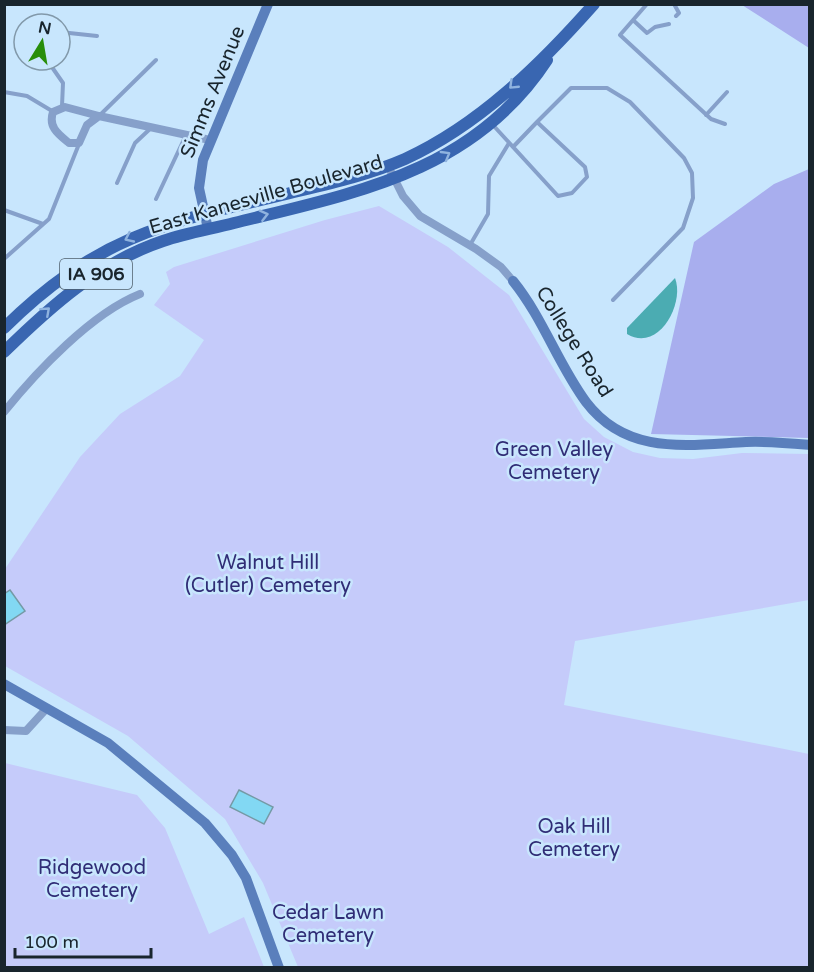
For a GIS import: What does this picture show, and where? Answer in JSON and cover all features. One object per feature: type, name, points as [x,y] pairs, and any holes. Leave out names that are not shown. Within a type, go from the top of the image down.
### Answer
[{"type":"main road","name":"East Kanesville Boulevard","points":[[4,328],[38,296],[88,260],[148,230],[204,213],[388,166],[430,145],[494,103],[556,46],[594,4]]},
{"type":"main road","name":"East Kanesville Boulevard","points":[[4,352],[54,304],[94,276],[162,241],[347,195],[393,180],[451,152],[492,123],[526,90],[556,46]]},
{"type":"street","name":"Simms Avenue","points":[[208,229],[199,176],[210,140],[268,4]]},
{"type":"street","points":[[99,116],[87,125],[79,143],[69,143],[52,125],[53,112],[62,107],[210,140]]},
{"type":"street","name":"College Road","points":[[388,166],[393,180],[410,207],[420,216],[470,245],[501,267],[527,298],[586,402],[616,430],[644,442],[681,447],[749,442],[810,445]]},
{"type":"street","points":[[4,412],[40,370],[73,341],[107,312],[140,294]]},
{"type":"street","points":[[4,684],[108,743],[205,823],[246,878],[279,968]]},
{"type":"street","points":[[4,730],[26,731],[47,708]]},
{"type":"lane","points":[[647,4],[620,35],[706,115],[724,124]]},
{"type":"lane","points":[[674,4],[679,13],[676,16]]},
{"type":"lane","points":[[633,21],[647,33],[655,27],[669,24]]},
{"type":"lane","points":[[72,33],[97,36]]},
{"type":"lane","points":[[99,116],[156,60]]},
{"type":"lane","points":[[55,72],[63,83],[62,107]]},
{"type":"lane","points":[[513,147],[572,88],[607,88],[630,102],[684,158],[692,173],[693,198],[683,228],[613,300]]},
{"type":"lane","points":[[4,92],[27,96],[53,112]]},
{"type":"lane","points":[[706,115],[727,92]]},
{"type":"lane","points":[[492,123],[558,196],[572,193],[587,177],[587,171],[537,122]]},
{"type":"lane","points":[[117,183],[135,143],[152,127]]},
{"type":"lane","points":[[156,199],[186,135]]},
{"type":"lane","points":[[4,259],[43,224],[52,212],[79,143]]},
{"type":"lane","points":[[470,245],[488,214],[489,176],[509,143]]},
{"type":"lane","points":[[4,210],[43,224]]},
{"type":"green space","points":[[379,206],[448,247],[509,295],[584,419],[604,437],[633,452],[660,458],[693,459],[742,453],[809,454],[809,600],[575,641],[564,705],[809,754],[809,967],[298,967],[263,883],[225,819],[128,736],[5,666],[5,569],[80,457],[120,414],[180,376],[204,340],[154,305],[170,284],[166,272],[174,267],[325,220]]},
{"type":"green space","name":"Ridgewood Cemetery","points":[[5,763],[137,795],[165,828],[209,934],[244,917],[264,967],[5,967]]},
{"type":"shaded area","points":[[742,5],[809,5],[809,48]]},
{"type":"shaded area","points":[[809,169],[809,438],[651,434],[694,242],[774,184]]},
{"type":"shaded area","points":[[675,278],[676,300],[667,323],[649,337],[639,338],[627,334],[627,328]]},
{"type":"building","points":[[10,590],[25,611],[4,625],[4,594]]},
{"type":"building","points":[[239,790],[273,807],[264,824],[230,807]]},
{"type":"park label","name":"Green Valley Cemetery","points":[[554,462]]},
{"type":"park label","name":"Walnut Hill (Cutler) Cemetery","points":[[268,574]]},
{"type":"park label","name":"Oak Hill Cemetery","points":[[574,838]]},
{"type":"park label","name":"Cedar Lawn Cemetery","points":[[328,924]]}]
